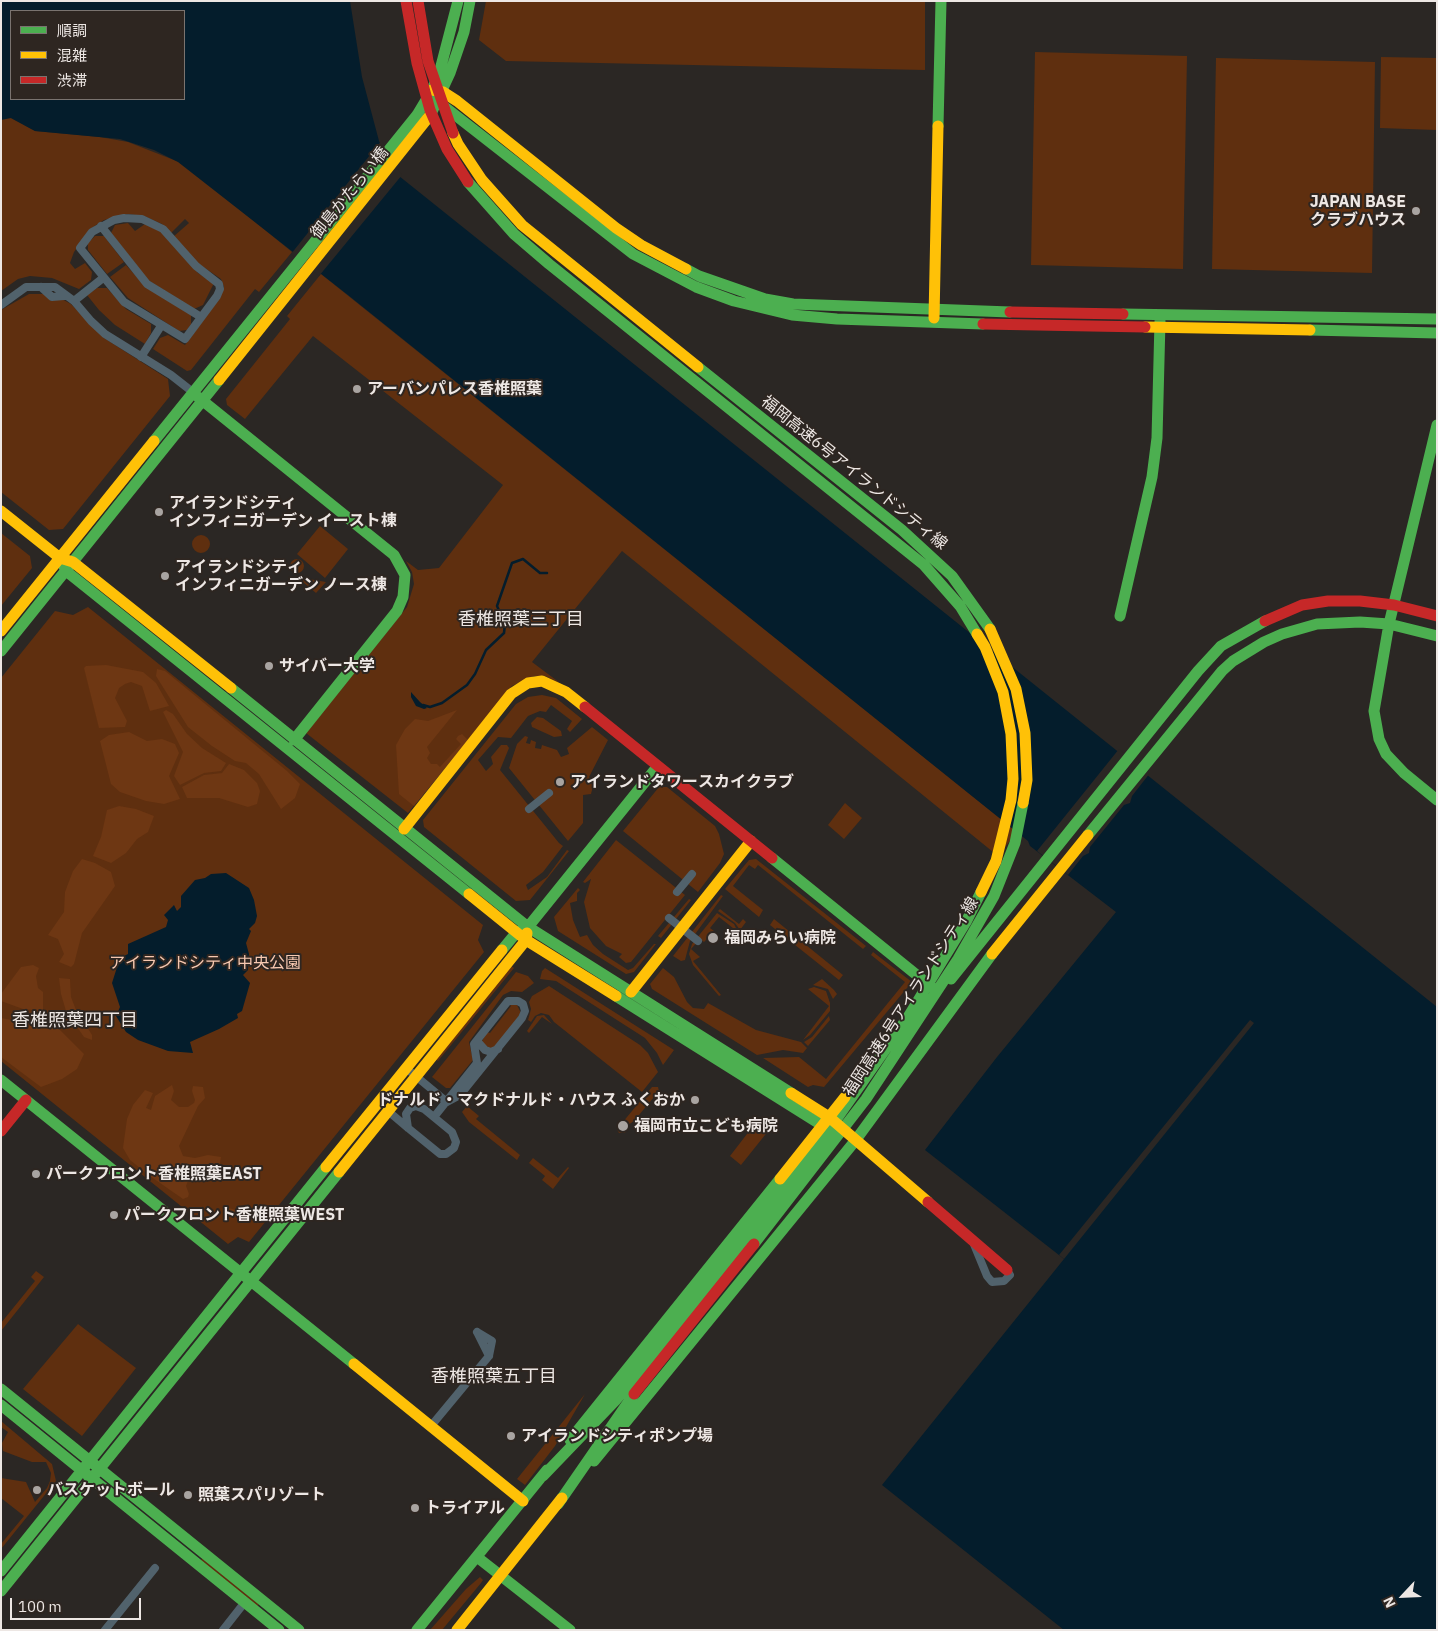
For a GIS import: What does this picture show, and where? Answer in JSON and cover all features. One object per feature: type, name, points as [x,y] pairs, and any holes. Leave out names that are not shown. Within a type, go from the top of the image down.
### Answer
[{"type":"main road","name":"福岡高速6号アイランドシティ線","points":[[406,1],[418,70],[437,128],[457,167],[491,211],[549,264],[924,565],[960,606],[985,647],[1003,692],[1013,758],[1011,800],[996,860],[979,898],[908,1017],[808,1161],[709,1293]]},
{"type":"main road","name":"福岡高速6号アイランドシティ線","points":[[418,1],[428,61],[449,124],[468,160],[500,202],[570,266],[932,556],[952,576],[984,618],[1008,664],[1022,712],[1027,757],[1024,801],[1015,843],[994,896],[958,959],[866,1099],[810,1174],[709,1293],[620,1404]]},
{"type":"main road","points":[[438,94],[458,1]]},
{"type":"main road","points":[[421,118],[438,94],[464,32],[470,1]]},
{"type":"main road","points":[[934,322],[941,1]]},
{"type":"main road","points":[[438,94],[616,228],[661,257],[699,276],[738,292],[793,304],[934,310],[1437,319]]},
{"type":"main road","points":[[438,94],[610,238],[660,270],[696,287],[734,301],[792,315],[934,322],[1437,333]]},
{"type":"main road","name":"御島かたらい橋","points":[[1,631],[288,275],[421,118]]},
{"type":"main road","name":"御島かたらい橋","points":[[1,651],[298,284],[421,118]]},
{"type":"main road","points":[[1120,616],[1152,477],[1157,438],[1160,314]]},
{"type":"main road","points":[[194,393],[394,555],[406,575],[404,597],[397,611],[294,740]]},
{"type":"main road","points":[[1437,425],[1389,624],[1376,697],[1376,728],[1383,748],[1394,763],[1437,800]]},
{"type":"main road","points":[[1,511],[521,937],[855,1141],[1007,1270]]},
{"type":"main road","points":[[70,566],[294,740],[528,927],[630,992],[825,1122]]},
{"type":"main road","points":[[417,1630],[523,1501],[825,1122],[939,993],[1221,646],[1274,615],[1302,605],[1328,601],[1360,601],[1394,605],[1437,616]]},
{"type":"main road","points":[[457,1630],[855,1141],[998,946],[1196,700],[1233,661],[1282,634],[1317,624],[1360,622],[1389,624],[1437,636]]},
{"type":"main road","points":[[404,828],[511,694],[533,682],[552,684],[566,692],[939,993]]},
{"type":"main road","points":[[1,1591],[245,1276],[521,937],[657,766]]},
{"type":"main road","points":[[630,992],[751,842]]},
{"type":"main road","points":[[1,1571],[84,1465],[388,1111],[411,1072]]},
{"type":"main road","points":[[1,1080],[523,1501]]},
{"type":"main road","points":[[1,1130],[26,1100]]},
{"type":"main road","points":[[1,1389],[84,1465]]},
{"type":"main road","points":[[543,1476],[620,1404]]},
{"type":"main road","points":[[558,1504],[620,1404]]},
{"type":"main road","points":[[1,1406],[84,1465],[299,1630]]},
{"type":"main road","points":[[94,1473],[279,1630]]},
{"type":"main road","points":[[477,1556],[570,1630]]},
{"type":"street","points":[[132,218],[142,219],[163,229],[196,266],[219,284],[220,289],[217,296],[208,304],[185,339],[124,302],[103,278],[80,248],[92,232],[102,226],[114,220],[132,218]]},
{"type":"street","points":[[102,226],[147,284],[201,317]]},
{"type":"street","points":[[74,300],[103,278]]},
{"type":"street","points":[[1,305],[26,287],[55,287],[64,296],[74,300],[91,321],[105,334],[194,393]]},
{"type":"street","points":[[141,357],[161,326]]},
{"type":"street","points":[[529,809],[549,793]]},
{"type":"street","points":[[677,892],[692,874]]},
{"type":"street","points":[[668,918],[698,941]]},
{"type":"street","points":[[434,1117],[477,1063],[474,1044],[476,1041],[508,1002],[518,1001],[523,1004],[525,1011],[498,1049],[460,1095],[447,1102]]},
{"type":"street","points":[[476,1041],[485,1050],[491,1052],[498,1049]]},
{"type":"street","points":[[411,1072],[447,1102]]},
{"type":"street","points":[[388,1111],[408,1128],[440,1154],[446,1154],[454,1148],[455,1136],[424,1109],[416,1106],[410,1108],[406,1120],[408,1128]]},
{"type":"street","points":[[972,1242],[992,1282],[1004,1281],[1010,1275],[1007,1270]]},
{"type":"street","points":[[431,1426],[489,1356]]},
{"type":"street","points":[[105,1630],[155,1568]]},
{"type":"street","points":[[223,1630],[245,1602]]},
{"type":"green space","points":[[486,1],[925,1],[925,70],[506,61],[479,40]]},
{"type":"green space","points":[[1035,52],[1187,56],[1183,269],[1031,265]]},
{"type":"green space","points":[[1381,57],[1437,58],[1437,130],[1380,128]]},
{"type":"green space","points":[[1216,58],[1375,62],[1372,273],[1212,269]]},
{"type":"green space","points":[[9,117],[35,131],[100,137],[128,142],[179,162],[199,176],[292,252],[259,292],[255,289],[191,370],[187,371],[153,349],[160,338],[168,335],[185,345],[220,297],[224,287],[221,279],[199,264],[173,237],[189,223],[185,219],[170,234],[162,224],[144,216],[128,214],[104,220],[90,229],[74,252],[70,263],[75,269],[85,263],[92,272],[91,280],[79,289],[52,278],[30,276],[18,279],[1,291],[1,119]]},
{"type":"green space","points":[[128,223],[135,231],[145,224],[160,231],[198,273],[214,283],[203,305],[194,309],[148,280],[111,233],[115,225]]},
{"type":"green space","points":[[95,236],[104,236],[124,262],[107,274],[88,250],[88,243]]},
{"type":"green space","points":[[126,265],[145,286],[191,315],[191,324],[187,330],[179,331],[128,298],[110,277]]},
{"type":"green space","points":[[321,274],[1017,832],[998,856],[622,551],[532,662],[560,683],[545,676],[534,676],[512,686],[408,813],[306,733],[407,607],[414,584],[412,572],[406,561],[418,570],[439,568],[503,485],[313,336],[245,419],[227,405],[226,399],[290,319],[287,316]]},
{"type":"green space","points":[[97,288],[107,288],[126,309],[151,324],[151,333],[145,344],[115,325],[99,310],[87,295]]},
{"type":"green space","points":[[29,294],[44,294],[51,301],[60,298],[71,304],[104,338],[168,379],[170,396],[63,529],[49,530],[1,492],[1,310]]},
{"type":"green space","points":[[320,526],[348,549],[325,578],[297,554]]},
{"type":"green space","points":[[1,533],[30,556],[32,568],[1,606]]},
{"type":"green space","points":[[201,535],[207,538],[210,544],[207,550],[201,553],[195,550],[192,544],[195,538]]},
{"type":"green space","points":[[297,559],[302,561],[304,566],[302,571],[297,573],[292,571],[290,566],[292,561]]},
{"type":"green space","points":[[297,577],[326,582],[316,593]]},
{"type":"green space","name":"アイランドシティ中央公園","points":[[88,607],[483,925],[478,940],[484,952],[249,1242],[238,1237],[228,1244],[1,1061],[1,678],[55,611],[73,615]]},
{"type":"green space","points":[[542,695],[556,698],[582,719],[570,732],[567,729],[572,721],[551,705],[546,712],[540,711],[528,716],[511,738],[498,737],[478,760],[486,771],[493,764],[491,757],[501,745],[507,745],[509,748],[500,770],[563,846],[543,872],[526,885],[528,890],[547,877],[567,850],[569,851],[530,900],[516,901],[424,827],[423,820],[516,704],[528,697]]},
{"type":"green space","points":[[537,717],[543,718],[561,731],[562,736],[554,737],[532,727],[531,723]]},
{"type":"green space","name":"アイランドタワースカイクラブ","points":[[592,727],[608,740],[589,777],[594,782],[591,794],[583,795],[583,823],[568,841],[509,768],[517,744],[525,736],[528,737],[526,743],[530,744],[531,740],[536,742],[535,748],[541,749],[542,745],[557,750],[561,757],[569,754],[567,748]]},
{"type":"green space","points":[[659,787],[667,787],[715,826],[719,834],[724,854],[720,863],[698,892],[623,831]]},
{"type":"green space","points":[[845,803],[862,818],[844,839],[828,825]]},
{"type":"green space","points":[[616,840],[685,895],[631,962],[626,963],[619,957],[622,954],[606,946],[590,928],[584,902],[591,879],[585,883],[583,882]]},
{"type":"green space","points":[[756,859],[866,946],[863,949],[758,865],[755,869],[749,865],[733,886],[763,910],[759,917],[725,889],[749,860]]},
{"type":"green space","points":[[578,888],[580,890],[577,893],[577,901],[570,903],[573,920],[580,937],[587,935],[593,945],[603,954],[628,970],[633,968],[656,944],[634,972],[626,974],[558,931],[554,917]]},
{"type":"green space","points":[[721,895],[723,896],[690,941],[685,960],[681,961],[673,956]]},
{"type":"green space","points":[[689,899],[691,900],[661,938],[658,936]]},
{"type":"green space","points":[[720,909],[739,924],[743,919],[746,922],[740,930],[735,923],[718,911]]},
{"type":"green space","points":[[717,913],[734,924],[738,932],[719,917],[710,928],[714,931],[704,942],[700,939],[691,949],[700,957],[693,961],[721,995],[719,996],[693,965],[689,954],[692,944]]},
{"type":"green space","points":[[774,919],[843,975],[839,980],[770,925]]},
{"type":"green space","points":[[873,952],[912,982],[824,1087],[813,1085],[808,1087],[763,1058],[799,1057],[826,1079],[905,982],[871,955]]},
{"type":"green space","points":[[510,965],[514,968],[438,1061],[435,1058]]},
{"type":"green space","points":[[545,968],[674,1050],[663,1065],[657,1053],[645,1038],[556,981],[540,979]]},
{"type":"green space","points":[[663,968],[674,977],[687,1002],[693,1008],[704,1009],[708,1003],[756,1030],[801,1042],[807,1048],[803,1053],[783,1050],[757,1055],[652,989],[650,984]]},
{"type":"green space","points":[[516,972],[528,976],[534,983],[522,992],[511,991],[503,995],[469,1042],[473,1060],[450,1088],[446,1088],[432,1077]]},
{"type":"green space","points":[[822,979],[837,994],[833,999],[828,989],[813,985]]},
{"type":"green space","points":[[549,986],[640,1045],[648,1053],[658,1072],[642,1092],[554,1022],[549,1015],[541,1013],[535,1016],[531,1022],[528,1020],[531,1009],[529,1002],[532,996]]},
{"type":"green space","points":[[814,987],[826,991],[830,1003],[830,1011],[810,1035],[803,1040],[829,1006],[808,989]]},
{"type":"green space","points":[[516,1003],[521,1013],[497,1046],[491,1049],[481,1043],[487,1032],[490,1033],[511,1006],[509,1004]]},
{"type":"green space","points":[[544,1015],[552,1024],[542,1017],[529,1033],[527,1031],[537,1016]]},
{"type":"green space","points":[[829,1016],[830,1020],[808,1046],[804,1042],[812,1037]]},
{"type":"green space","points":[[652,1087],[658,1087],[659,1091],[634,1121],[628,1125],[625,1133],[619,1133],[617,1129]]},
{"type":"green space","points":[[467,1106],[479,1116],[476,1119],[520,1155],[517,1160],[469,1122],[462,1112]]},
{"type":"green space","points":[[757,1121],[769,1130],[741,1165],[730,1156]]},
{"type":"green space","points":[[533,1158],[558,1178],[569,1168],[553,1189],[542,1180],[545,1176],[529,1163]]},
{"type":"green space","points":[[36,1271],[44,1277],[1,1331],[1,1323],[35,1281],[31,1277]]},
{"type":"green space","points":[[78,1324],[136,1368],[82,1436],[23,1389]]},
{"type":"green space","points":[[585,1394],[555,1446],[525,1485],[517,1479]]},
{"type":"green space","points":[[1,1421],[52,1464],[56,1481],[1,1549],[1,1544],[24,1516],[1,1498],[1,1478],[26,1482],[35,1502],[47,1488],[51,1473],[46,1462],[32,1462],[3,1451],[2,1443],[8,1432],[1,1427]]},
{"type":"green space","points":[[202,1558],[259,1604],[257,1607],[201,1561]]},
{"type":"green space","points":[[480,1577],[483,1580],[481,1583],[442,1630],[430,1630],[466,1589]]},
{"type":"shaded area","points":[[106,665],[143,672],[156,683],[169,706],[150,711],[142,686],[131,682],[119,688],[115,698],[127,721],[125,727],[99,728],[84,668],[86,666]]},
{"type":"shaded area","points":[[157,669],[165,671],[287,771],[300,784],[295,798],[281,809],[259,774],[246,763],[235,761],[212,746],[188,727],[156,676]]},
{"type":"shaded area","points":[[166,710],[173,714],[187,734],[202,748],[226,763],[221,771],[204,773],[180,785],[174,776],[183,752],[163,712]]},
{"type":"shaded area","points":[[457,710],[427,747],[430,753],[427,758],[431,764],[437,764],[440,767],[461,744],[456,739],[458,736],[462,734],[468,740],[414,806],[399,794],[396,745],[405,729],[415,719],[428,721]]},
{"type":"shaded area","points":[[129,732],[147,741],[162,739],[175,744],[179,753],[169,776],[180,799],[164,804],[146,801],[120,792],[111,784],[100,741],[109,735]]},
{"type":"shaded area","points":[[229,764],[244,770],[257,783],[260,791],[257,804],[248,807],[219,798],[187,798],[182,787],[204,775],[222,773]]},
{"type":"shaded area","points":[[119,806],[136,809],[154,816],[148,832],[137,839],[126,853],[111,863],[93,856],[101,837],[107,810]]},
{"type":"shaded area","points":[[82,859],[95,863],[111,872],[115,886],[82,933],[74,964],[71,967],[59,962],[64,954],[58,939],[48,935],[64,912],[65,892],[73,871]]},
{"type":"shaded area","points":[[33,965],[39,968],[36,976],[38,988],[43,992],[43,1011],[23,1009],[1,1001],[1,994],[21,967]]},
{"type":"shaded area","points":[[59,978],[70,979],[71,997],[76,1010],[92,1035],[92,1040],[84,1037],[66,1011]]},
{"type":"shaded area","points":[[1,1018],[27,1023],[43,1020],[54,1024],[84,1054],[77,1069],[62,1079],[41,1087],[1,1057]]},
{"type":"shaded area","points":[[172,1085],[174,1091],[171,1100],[179,1107],[188,1107],[194,1103],[193,1086],[203,1087],[205,1098],[198,1106],[179,1146],[183,1156],[195,1158],[208,1155],[221,1157],[220,1163],[213,1173],[198,1171],[190,1175],[186,1186],[189,1194],[188,1197],[183,1199],[130,1160],[123,1148],[127,1119],[133,1105],[145,1090],[153,1093],[146,1108],[151,1110],[155,1096]]},
{"type":"shaded area","points":[[228,1208],[241,1211],[241,1217],[231,1217],[225,1211]]},
{"type":"water","points":[[1,1],[350,1],[362,77],[379,141],[399,176],[1437,1007],[1437,1630],[1064,1630],[882,1485],[1064,1259],[925,1150],[997,1057],[1116,912],[1030,846],[1028,841],[348,295],[178,162],[154,150],[120,139],[35,131],[11,118],[1,120]]},
{"type":"water","points":[[411,692],[427,708],[424,709],[416,706],[411,697]]},
{"type":"water","points":[[226,873],[249,888],[254,900],[257,916],[255,923],[249,929],[251,931],[246,943],[249,954],[248,970],[243,975],[250,983],[242,1011],[237,1014],[238,1018],[190,1042],[193,1053],[168,1051],[138,1040],[126,1032],[116,1016],[120,1007],[112,983],[119,961],[125,961],[124,956],[128,954],[128,944],[166,927],[168,920],[164,915],[174,905],[177,911],[181,907],[181,896],[195,880],[205,878],[211,874]]},
{"type":"pier","points":[[382,140],[391,160],[402,175],[319,276],[291,254]]},
{"type":"pier","points":[[1119,749],[1150,773],[1132,796],[1130,803],[1124,805],[1090,847],[1089,853],[1083,856],[1068,875],[1037,851]]},
{"type":"pier","points":[[1250,1020],[1254,1023],[1064,1259],[1059,1255]]},
{"type":"waterway","points":[[423,705],[430,707],[442,703],[467,685],[475,674],[486,650],[504,633],[505,624],[497,606],[512,563],[523,559],[540,573],[547,573]]},
{"type":"traffic: fast","points":[[154,441],[417,115],[432,90],[440,70],[458,1]]},
{"type":"traffic: fast","points":[[431,114],[450,73],[464,32],[470,1]]},
{"type":"traffic: fast","points":[[938,126],[941,1]]},
{"type":"traffic: fast","points":[[441,104],[633,254],[696,287],[734,301],[792,315],[837,319],[983,324]]},
{"type":"traffic: fast","points":[[468,182],[514,234],[549,264],[924,565],[960,606],[977,634]]},
{"type":"traffic: fast","points":[[686,269],[699,276],[765,299],[793,304],[1010,312]]},
{"type":"traffic: fast","points":[[1123,314],[1437,319]]},
{"type":"traffic: fast","points":[[1120,616],[1152,477],[1157,438],[1160,321]]},
{"type":"traffic: fast","points":[[1310,330],[1437,333]]},
{"type":"traffic: fast","points":[[698,367],[902,530],[952,576],[990,629]]},
{"type":"traffic: fast","points":[[1,651],[219,380]]},
{"type":"traffic: fast","points":[[198,397],[394,555],[405,575],[403,597],[397,611],[294,740]]},
{"type":"traffic: fast","points":[[1437,425],[1389,624],[1374,711],[1379,739],[1386,754],[1404,773],[1437,800]]},
{"type":"traffic: fast","points":[[60,558],[66,571],[469,894]]},
{"type":"traffic: fast","points":[[951,979],[1198,671],[1221,646],[1265,621]]},
{"type":"traffic: fast","points":[[1088,835],[1222,671],[1233,661],[1264,642],[1282,634],[1317,624],[1360,622],[1389,624],[1437,636]]},
{"type":"traffic: fast","points":[[231,688],[528,927],[791,1093]]},
{"type":"traffic: fast","points":[[502,950],[516,933],[528,927],[657,767]]},
{"type":"traffic: fast","points":[[754,1244],[866,1099],[958,959],[994,896],[1015,843],[1023,803]]},
{"type":"traffic: fast","points":[[772,858],[934,989]]},
{"type":"traffic: fast","points":[[543,1476],[615,1401],[807,1161],[908,1017],[966,922],[981,892]]},
{"type":"traffic: fast","points":[[594,1461],[855,1141],[992,954]]},
{"type":"traffic: fast","points":[[616,996],[828,1129]]},
{"type":"traffic: fast","points":[[1,1080],[354,1364]]},
{"type":"traffic: fast","points":[[1,1571],[326,1167]]},
{"type":"traffic: fast","points":[[1,1591],[339,1172]]},
{"type":"traffic: fast","points":[[570,1440],[780,1179]]},
{"type":"traffic: fast","points":[[1,1389],[299,1630]]},
{"type":"traffic: fast","points":[[558,1504],[634,1394]]},
{"type":"traffic: fast","points":[[1,1405],[279,1630]]},
{"type":"traffic: fast","points":[[417,1630],[547,1470]]},
{"type":"traffic: fast","points":[[477,1557],[570,1630]]},
{"type":"traffic: slow","points":[[432,90],[443,92],[457,101],[616,228],[641,245],[686,269]]},
{"type":"traffic: slow","points":[[219,380],[431,114]]},
{"type":"traffic: slow","points":[[934,318],[938,126]]},
{"type":"traffic: slow","points":[[453,133],[458,144],[482,180],[522,225],[698,367]]},
{"type":"traffic: slow","points":[[1145,327],[1310,330]]},
{"type":"traffic: slow","points":[[1,631],[154,441]]},
{"type":"traffic: slow","points":[[1,511],[60,558],[73,562],[231,688]]},
{"type":"traffic: slow","points":[[990,629],[1016,689],[1025,733],[1027,780],[1023,803]]},
{"type":"traffic: slow","points":[[977,634],[985,647],[1003,692],[1011,734],[1013,779],[1011,800],[996,861],[981,892]]},
{"type":"traffic: slow","points":[[404,829],[511,694],[528,683],[542,681],[566,692],[585,707]]},
{"type":"traffic: slow","points":[[992,954],[1088,835]]},
{"type":"traffic: slow","points":[[631,992],[751,841]]},
{"type":"traffic: slow","points":[[469,894],[526,940],[616,996]]},
{"type":"traffic: slow","points":[[339,1172],[526,940],[527,933]]},
{"type":"traffic: slow","points":[[326,1167],[502,950]]},
{"type":"traffic: slow","points":[[791,1093],[829,1117],[928,1202]]},
{"type":"traffic: slow","points":[[780,1179],[845,1097]]},
{"type":"traffic: slow","points":[[354,1364],[523,1501]]},
{"type":"traffic: slow","points":[[457,1630],[562,1498]]},
{"type":"traffic: jam","points":[[406,1],[417,63],[430,110],[447,149],[468,182]]},
{"type":"traffic: jam","points":[[418,1],[428,61],[453,133]]},
{"type":"traffic: jam","points":[[1010,312],[1123,314]]},
{"type":"traffic: jam","points":[[983,324],[1145,327]]},
{"type":"traffic: jam","points":[[1265,621],[1302,605],[1328,601],[1360,601],[1394,605],[1437,616]]},
{"type":"traffic: jam","points":[[585,707],[772,858]]},
{"type":"traffic: jam","points":[[1,1131],[26,1100]]},
{"type":"traffic: jam","points":[[928,1202],[1007,1270]]},
{"type":"traffic: jam","points":[[634,1394],[754,1244]]},
{"type":"place","name":"JAPAN BASE クラブハウス","points":[[1416,211]]},
{"type":"place","name":"アーバンパレス香椎照葉","points":[[357,389]]},
{"type":"place","name":"アイランドシティ インフィニガーデン イースト棟","points":[[159,512]]},
{"type":"place","name":"アイランドシティ インフィニガーデン ノース棟","points":[[165,576]]},
{"type":"place","name":"サイバー大学","points":[[269,666]]},
{"type":"place","name":"アイランドタワースカイクラブ","points":[[560,782]]},
{"type":"place","name":"福岡みらい病院","points":[[713,938]]},
{"type":"place","name":"ドナルド・マクドナルド・ハウス ふくおか","points":[[695,1100]]},
{"type":"place","name":"福岡市立こども病院","points":[[623,1126]]},
{"type":"place","name":"パークフロント香椎照葉EAST","points":[[36,1174]]},
{"type":"place","name":"パークフロント香椎照葉WEST","points":[[114,1215]]},
{"type":"place","name":"アイランドシティポンプ場","points":[[511,1436]]},
{"type":"place","name":"バスケットボール","points":[[37,1490]]},
{"type":"place","name":"照葉スパリゾート","points":[[188,1495]]},
{"type":"place","name":"トライアル","points":[[415,1508]]},
{"type":"district","name":"香椎照葉三丁目","points":[[521,620]]},
{"type":"district","name":"香椎照葉四丁目","points":[[75,1021]]},
{"type":"district","name":"香椎照葉五丁目","points":[[494,1377]]}]
